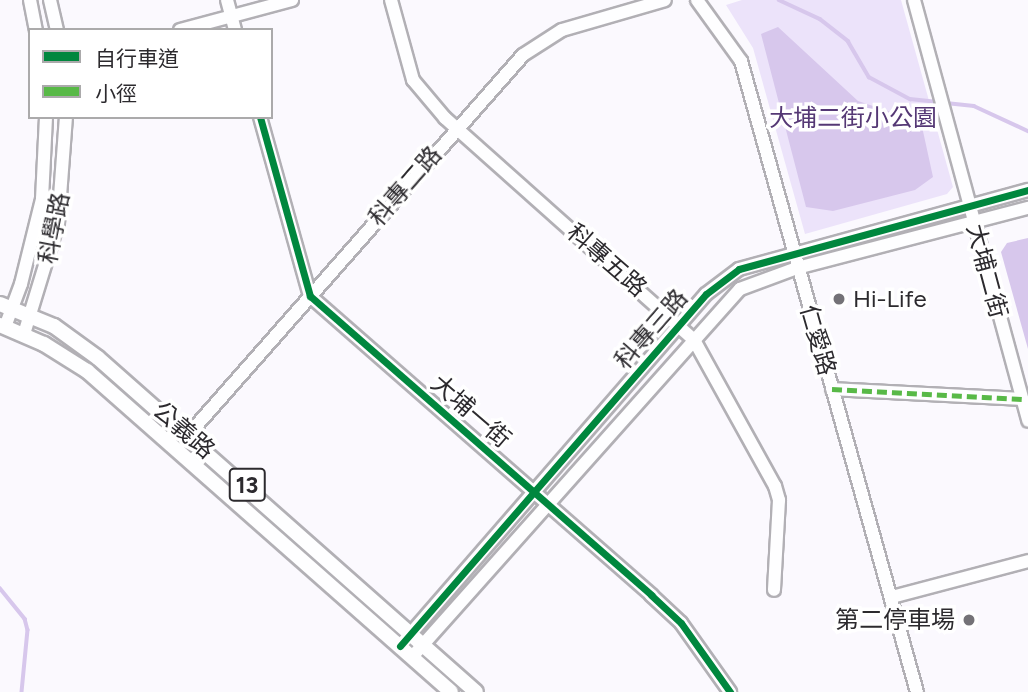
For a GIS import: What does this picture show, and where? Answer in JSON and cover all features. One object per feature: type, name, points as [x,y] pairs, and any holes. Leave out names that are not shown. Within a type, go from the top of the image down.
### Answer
[{"type":"main road","name":"公義路","points":[[6,307],[54,326],[98,358],[189,434],[476,692]]},
{"type":"main road","name":"公義路","points":[[3,326],[24,334],[87,371],[451,692]]},
{"type":"street","points":[[30,0],[36,28]]},
{"type":"street","points":[[50,0],[57,28]]},
{"type":"street","points":[[227,0],[234,28]]},
{"type":"street","points":[[187,28],[292,0]]},
{"type":"street","name":"科專五路","points":[[391,0],[413,80],[455,127],[694,340],[775,486],[779,500],[774,590]]},
{"type":"street","name":"科專二路","points":[[189,434],[455,127],[523,55],[552,36],[665,0]]},
{"type":"street","name":"仁愛路","points":[[697,0],[741,61],[792,252],[917,692]]},
{"type":"street","name":"大埔二街","points":[[914,0],[1028,421]]},
{"type":"street","name":"科學路","points":[[3,326],[6,307],[42,199],[46,119]]},
{"type":"street","name":"科學路","points":[[24,334],[32,318],[58,223],[65,119]]},
{"type":"street","points":[[261,119],[310,296]]},
{"type":"street","name":"科專三路","points":[[400,646],[706,294],[739,269],[792,252],[1028,190]]},
{"type":"street","name":"科專三路","points":[[412,657],[740,289],[797,268],[1028,208]]},
{"type":"street","name":"大埔一街","points":[[310,296],[536,492],[681,623],[730,692]]},
{"type":"street","points":[[832,389],[1022,399]]},
{"type":"street","points":[[892,597],[1028,561]]},
{"type":"street","points":[[314,573],[348,575]]},
{"type":"green space","name":"大埔二街小公園","points":[[742,0],[901,0],[953,187],[947,194],[805,234],[753,48],[726,5]]},
{"type":"shaded area","points":[[778,27],[858,101],[921,122],[933,177],[915,190],[833,211],[806,207],[761,34]]},
{"type":"shaded area","points":[[1028,238],[1028,349],[1001,252],[1007,243]]},
{"type":"waterway","points":[[779,0],[820,19],[848,41],[869,77],[910,99],[938,102]]},
{"type":"waterway","points":[[946,103],[974,106],[1028,131]]},
{"type":"waterway","points":[[0,588],[25,619],[28,630],[22,692]]},
{"type":"marked path","points":[[832,389],[1022,399]]},
{"type":"cycle path","points":[[261,119],[310,296],[681,623],[730,692]]},
{"type":"cycle path","points":[[400,646],[706,294],[739,269],[1028,190]]},
{"type":"place","name":"Hi-Life","points":[[839,299]]},
{"type":"place","name":"第二停車場","points":[[969,620]]}]
